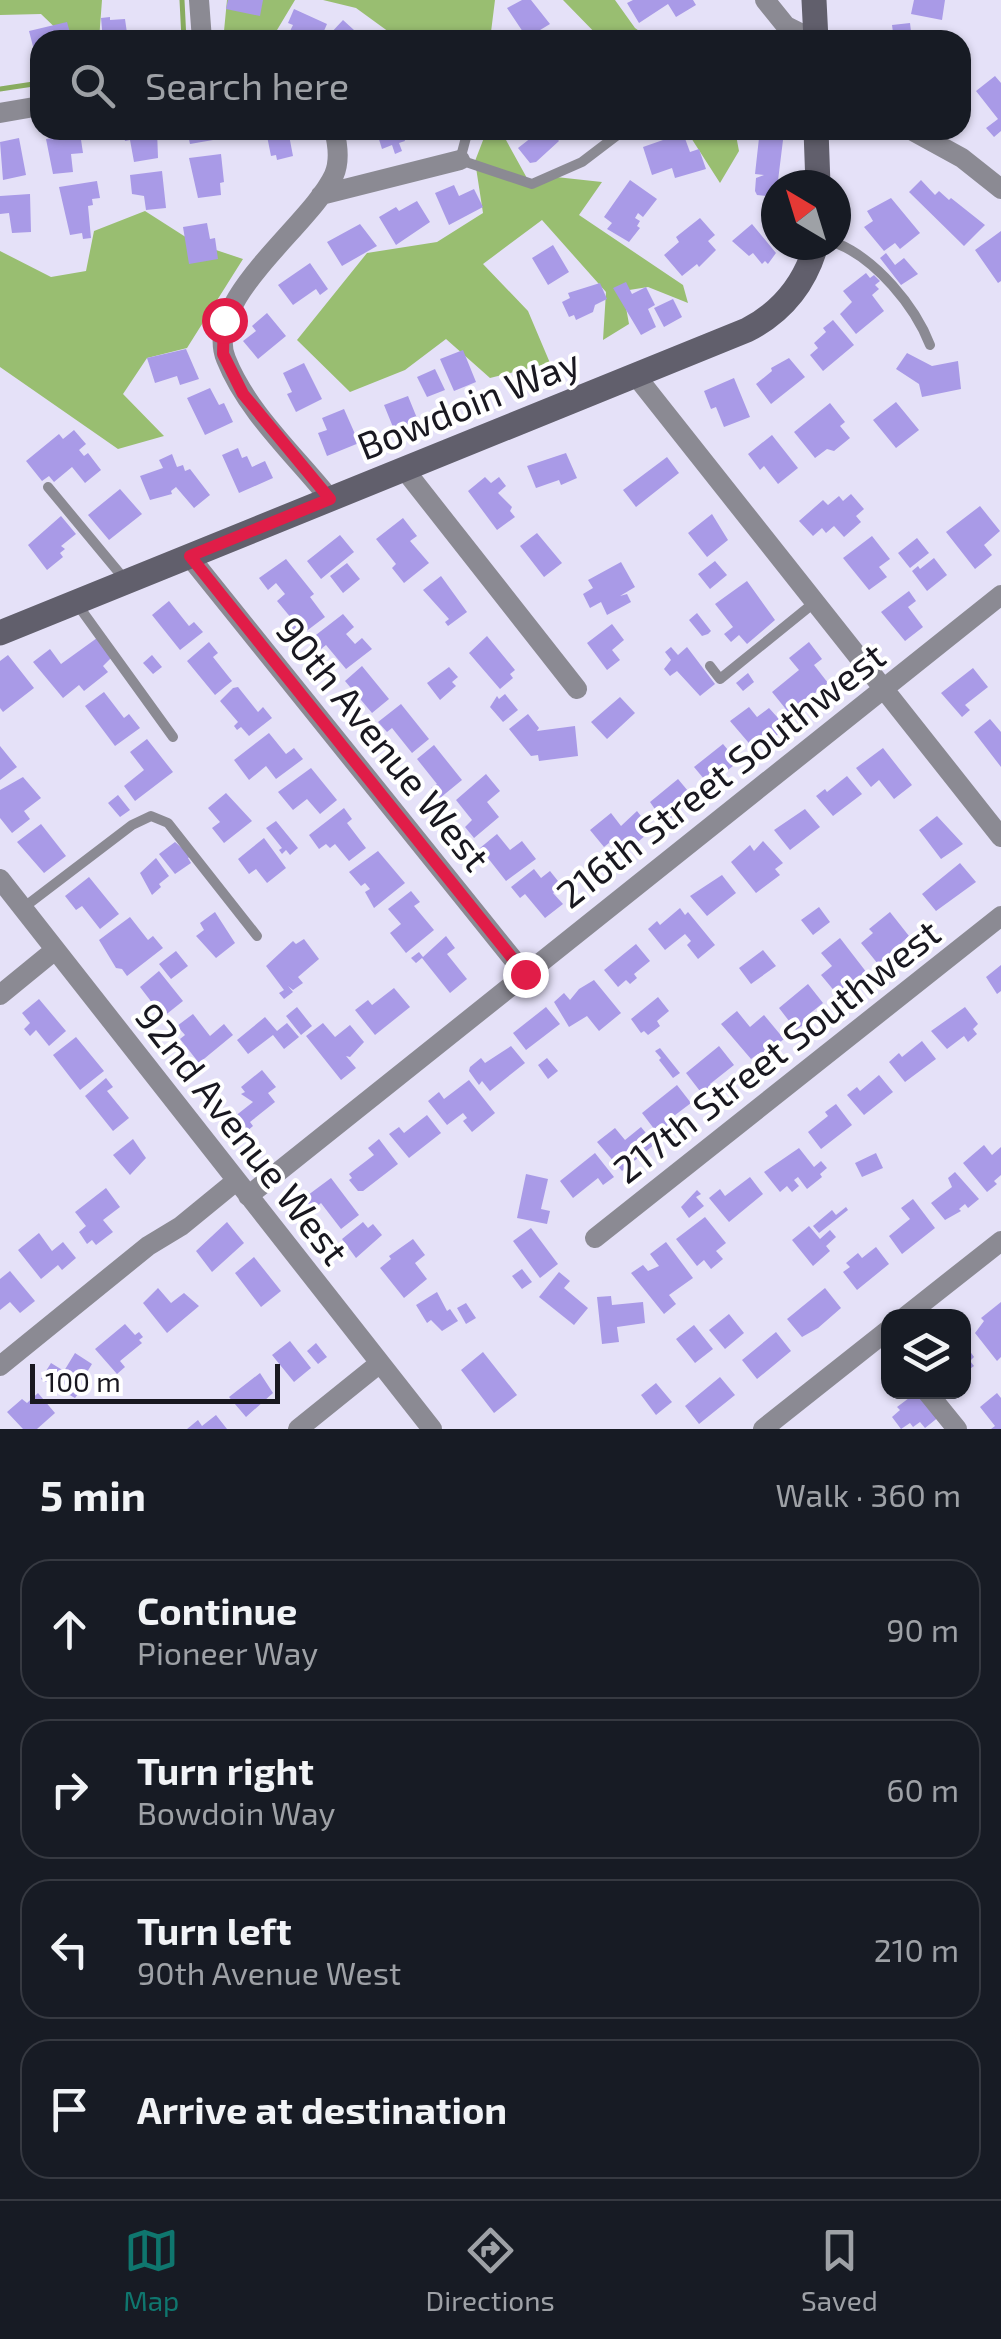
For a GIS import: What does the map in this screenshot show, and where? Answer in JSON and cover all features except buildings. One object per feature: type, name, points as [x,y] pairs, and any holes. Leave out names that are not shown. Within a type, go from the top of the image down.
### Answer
[{"type":"street","points":[[199,0],[201,30]]},
{"type":"street","points":[[765,0],[786,26],[794,30]]},
{"type":"street","points":[[814,0],[815,30]]},
{"type":"street","points":[[0,113],[30,108]]},
{"type":"street","points":[[330,499],[243,394],[223,354],[224,320],[252,277],[321,196],[335,173],[336,140]]},
{"type":"street","points":[[816,140],[817,170]]},
{"type":"street","points":[[929,140],[962,158],[1001,188]]},
{"type":"street","points":[[321,196],[460,160]]},
{"type":"street","name":"Bowdoin Way","points":[[0,632],[764,321],[796,289],[811,260]]},
{"type":"street","points":[[636,376],[1001,838]]},
{"type":"street","points":[[404,469],[577,688]]},
{"type":"street","name":"90th Avenue West","points":[[190,556],[525,974]]},
{"type":"street","name":"216th Street Southwest","points":[[0,1366],[148,1246],[242,1188],[525,974],[1001,596]]},
{"type":"street","name":"92nd Avenue West","points":[[0,879],[432,1429]]},
{"type":"street","name":"217th Street Southwest","points":[[595,1238],[1001,916]]},
{"type":"street","points":[[0,995],[55,950]]},
{"type":"street","points":[[915,1309],[1001,1241]]},
{"type":"street","points":[[766,1428],[881,1340]]},
{"type":"street","points":[[298,1429],[380,1363]]},
{"type":"street","points":[[933,1399],[957,1429]]},
{"type":"lane","points":[[465,140],[460,160],[532,184],[582,162],[611,140]]},
{"type":"lane","points":[[851,253],[878,272],[924,328],[930,346]]},
{"type":"lane","points":[[48,487],[126,582]]},
{"type":"lane","points":[[75,602],[173,737]]},
{"type":"lane","points":[[710,666],[720,679],[815,602]]},
{"type":"lane","points":[[23,908],[132,825],[151,816],[168,823],[257,936]]},
{"type":"green space","points":[[0,0],[102,0],[100,30],[58,30],[41,14],[0,15]]},
{"type":"green space","points":[[227,0],[295,0],[277,30],[224,30]]},
{"type":"green space","points":[[323,0],[495,0],[491,30],[386,30],[356,8]]},
{"type":"green space","points":[[563,0],[615,0],[638,30],[592,30]]},
{"type":"green space","points":[[483,140],[506,140],[528,180],[556,177],[602,182],[579,215],[683,285],[688,303],[648,287],[623,291],[629,324],[603,340],[606,292],[542,220],[483,264],[528,311],[550,363],[490,378],[446,339],[405,370],[350,392],[297,340],[367,253],[437,242],[483,213],[475,161]]},
{"type":"green space","points":[[692,140],[737,140],[739,151],[720,183]]},
{"type":"green space","points":[[145,211],[195,243],[243,259],[187,348],[147,358],[123,394],[164,436],[118,449],[0,367],[0,251],[51,277],[86,271],[94,231]]},
{"type":"waterway","points":[[182,0],[184,30]]},
{"type":"waterway","points":[[0,89],[30,84]]},
{"type":"route","points":[[224,320],[223,354],[243,394],[330,499],[190,556],[525,974]]}]
